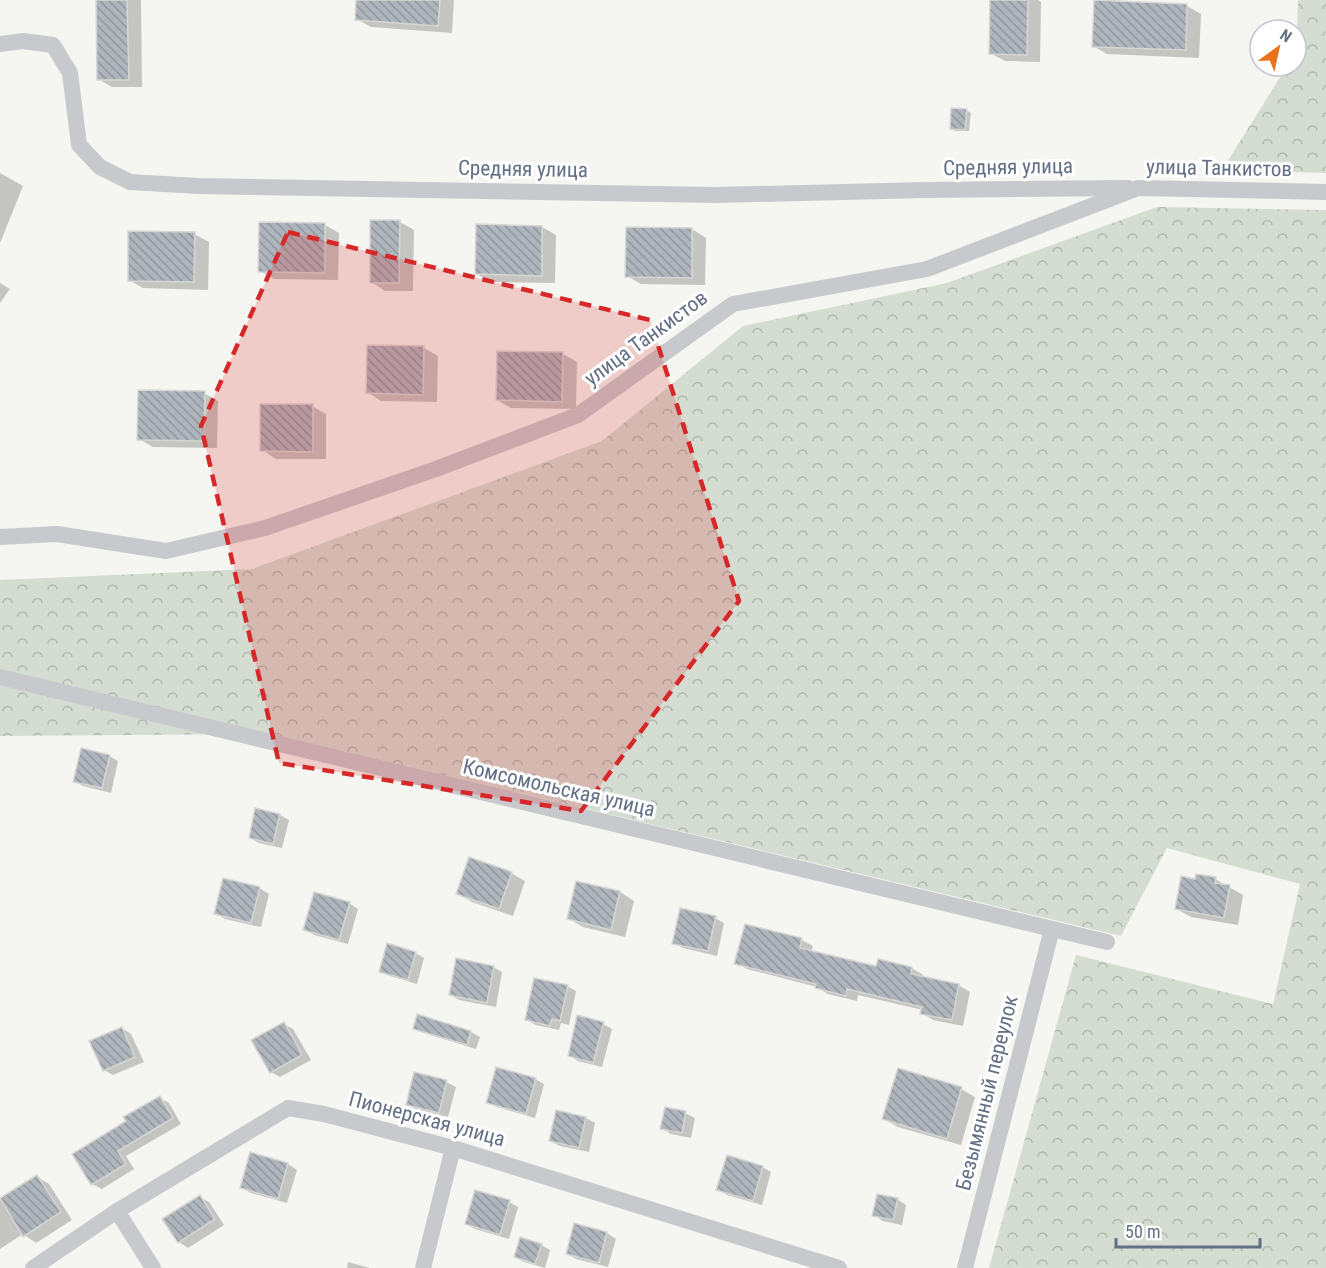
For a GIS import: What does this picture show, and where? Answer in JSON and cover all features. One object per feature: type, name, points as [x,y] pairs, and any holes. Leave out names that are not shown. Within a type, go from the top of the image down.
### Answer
[{"type":"street","name":"Средняя улица","points":[[0,44],[23,41],[53,45],[70,73],[79,145],[100,167],[130,182],[210,186],[715,195],[1138,188]]},
{"type":"street","name":"улица Танкистов","points":[[0,537],[57,534],[166,551],[265,528],[436,469],[578,415],[733,304],[927,269],[1138,188],[1326,192]]},
{"type":"street","name":"Комсомольская улица","points":[[0,677],[1107,942]]},
{"type":"street","name":"Безымянный переулок","points":[[965,1268],[1052,929]]},
{"type":"street","name":"Пионерская улица","points":[[33,1268],[117,1211],[288,1108],[324,1114],[453,1148],[839,1268]]},
{"type":"street","points":[[423,1268],[453,1148]]},
{"type":"street","points":[[117,1211],[153,1268]]},
{"type":"highlighted area","points":[[288,232],[650,320],[739,601],[581,811],[279,763],[201,426]]},
{"type":"green space","points":[[1298,0],[1326,0],[1326,173],[1222,170],[1280,78],[1308,78],[1308,18],[1297,18]]},
{"type":"green space","points":[[1157,207],[1326,210],[1326,1268],[989,1268],[1076,955],[1273,1004],[1300,884],[1167,848],[1121,936],[272,734],[0,736],[0,580],[252,569],[602,441],[743,326],[947,283]]},
{"type":"building","points":[[96,0],[127,0],[129,80],[97,80]]},
{"type":"building","points":[[356,0],[440,0],[438,26],[355,20]]},
{"type":"building","points":[[990,0],[1028,0],[1027,55],[989,54]]},
{"type":"building","points":[[1094,0],[1187,4],[1186,50],[1092,47]]},
{"type":"building","points":[[951,108],[967,109],[965,130],[950,129]]},
{"type":"building","points":[[370,220],[400,220],[399,283],[370,283]]},
{"type":"building","points":[[259,222],[325,223],[325,273],[258,272]]},
{"type":"building","points":[[476,224],[542,226],[542,276],[475,274]]},
{"type":"building","points":[[626,227],[692,228],[692,278],[625,277]]},
{"type":"building","points":[[128,231],[195,232],[194,282],[128,281]]},
{"type":"building","points":[[367,345],[424,346],[423,395],[366,393]]},
{"type":"building","points":[[497,351],[563,352],[562,402],[496,400]]},
{"type":"building","points":[[138,390],[205,391],[204,441],[137,440]]},
{"type":"building","points":[[260,404],[313,404],[313,452],[260,451]]},
{"type":"building","points":[[81,748],[110,755],[102,788],[73,782]]},
{"type":"building","points":[[255,808],[280,814],[273,844],[249,838]]},
{"type":"building","points":[[469,857],[512,872],[499,909],[456,894]]},
{"type":"building","points":[[1196,874],[1216,877],[1215,883],[1230,885],[1224,918],[1175,909],[1181,876],[1195,879]]},
{"type":"building","points":[[223,878],[260,887],[251,923],[214,914]]},
{"type":"building","points":[[576,881],[620,891],[611,930],[567,919]]},
{"type":"building","points":[[314,892],[350,902],[339,940],[303,930]]},
{"type":"building","points":[[680,908],[716,916],[708,951],[672,944]]},
{"type":"building","points":[[745,924],[802,938],[800,948],[876,966],[878,959],[912,967],[911,974],[959,984],[952,1020],[920,1014],[922,1007],[847,989],[846,996],[815,988],[816,984],[734,964]]},
{"type":"building","points":[[387,943],[416,952],[408,980],[379,972]]},
{"type":"building","points":[[456,958],[494,966],[487,1003],[449,995]]},
{"type":"building","points":[[534,978],[568,985],[560,1021],[552,1019],[550,1026],[525,1020]]},
{"type":"building","points":[[417,1014],[471,1031],[467,1045],[413,1029]]},
{"type":"building","points":[[577,1015],[604,1022],[593,1063],[568,1056]]},
{"type":"building","points":[[284,1022],[302,1055],[270,1073],[251,1040]]},
{"type":"building","points":[[122,1027],[135,1057],[103,1071],[89,1041]]},
{"type":"building","points":[[496,1067],[536,1078],[526,1114],[486,1103]]},
{"type":"building","points":[[898,1068],[962,1087],[947,1139],[882,1119]]},
{"type":"building","points":[[414,1072],[447,1080],[439,1113],[406,1105]]},
{"type":"building","points":[[160,1096],[173,1118],[118,1151],[126,1164],[91,1185],[72,1154],[126,1121],[123,1117]]},
{"type":"building","points":[[665,1107],[686,1111],[682,1133],[660,1129]]},
{"type":"building","points":[[556,1110],[586,1117],[579,1148],[549,1141]]},
{"type":"building","points":[[250,1152],[288,1163],[278,1199],[240,1188]]},
{"type":"building","points":[[727,1155],[763,1166],[753,1201],[716,1190]]},
{"type":"building","points":[[37,1175],[61,1212],[23,1237],[0,1198]]},
{"type":"building","points":[[475,1190],[510,1200],[500,1235],[465,1224]]},
{"type":"building","points":[[877,1194],[898,1198],[893,1220],[872,1216]]},
{"type":"building","points":[[200,1195],[215,1219],[178,1243],[162,1219]]},
{"type":"building","points":[[574,1223],[607,1232],[599,1263],[566,1254]]},
{"type":"building","points":[[520,1237],[542,1244],[535,1264],[514,1257]]}]
